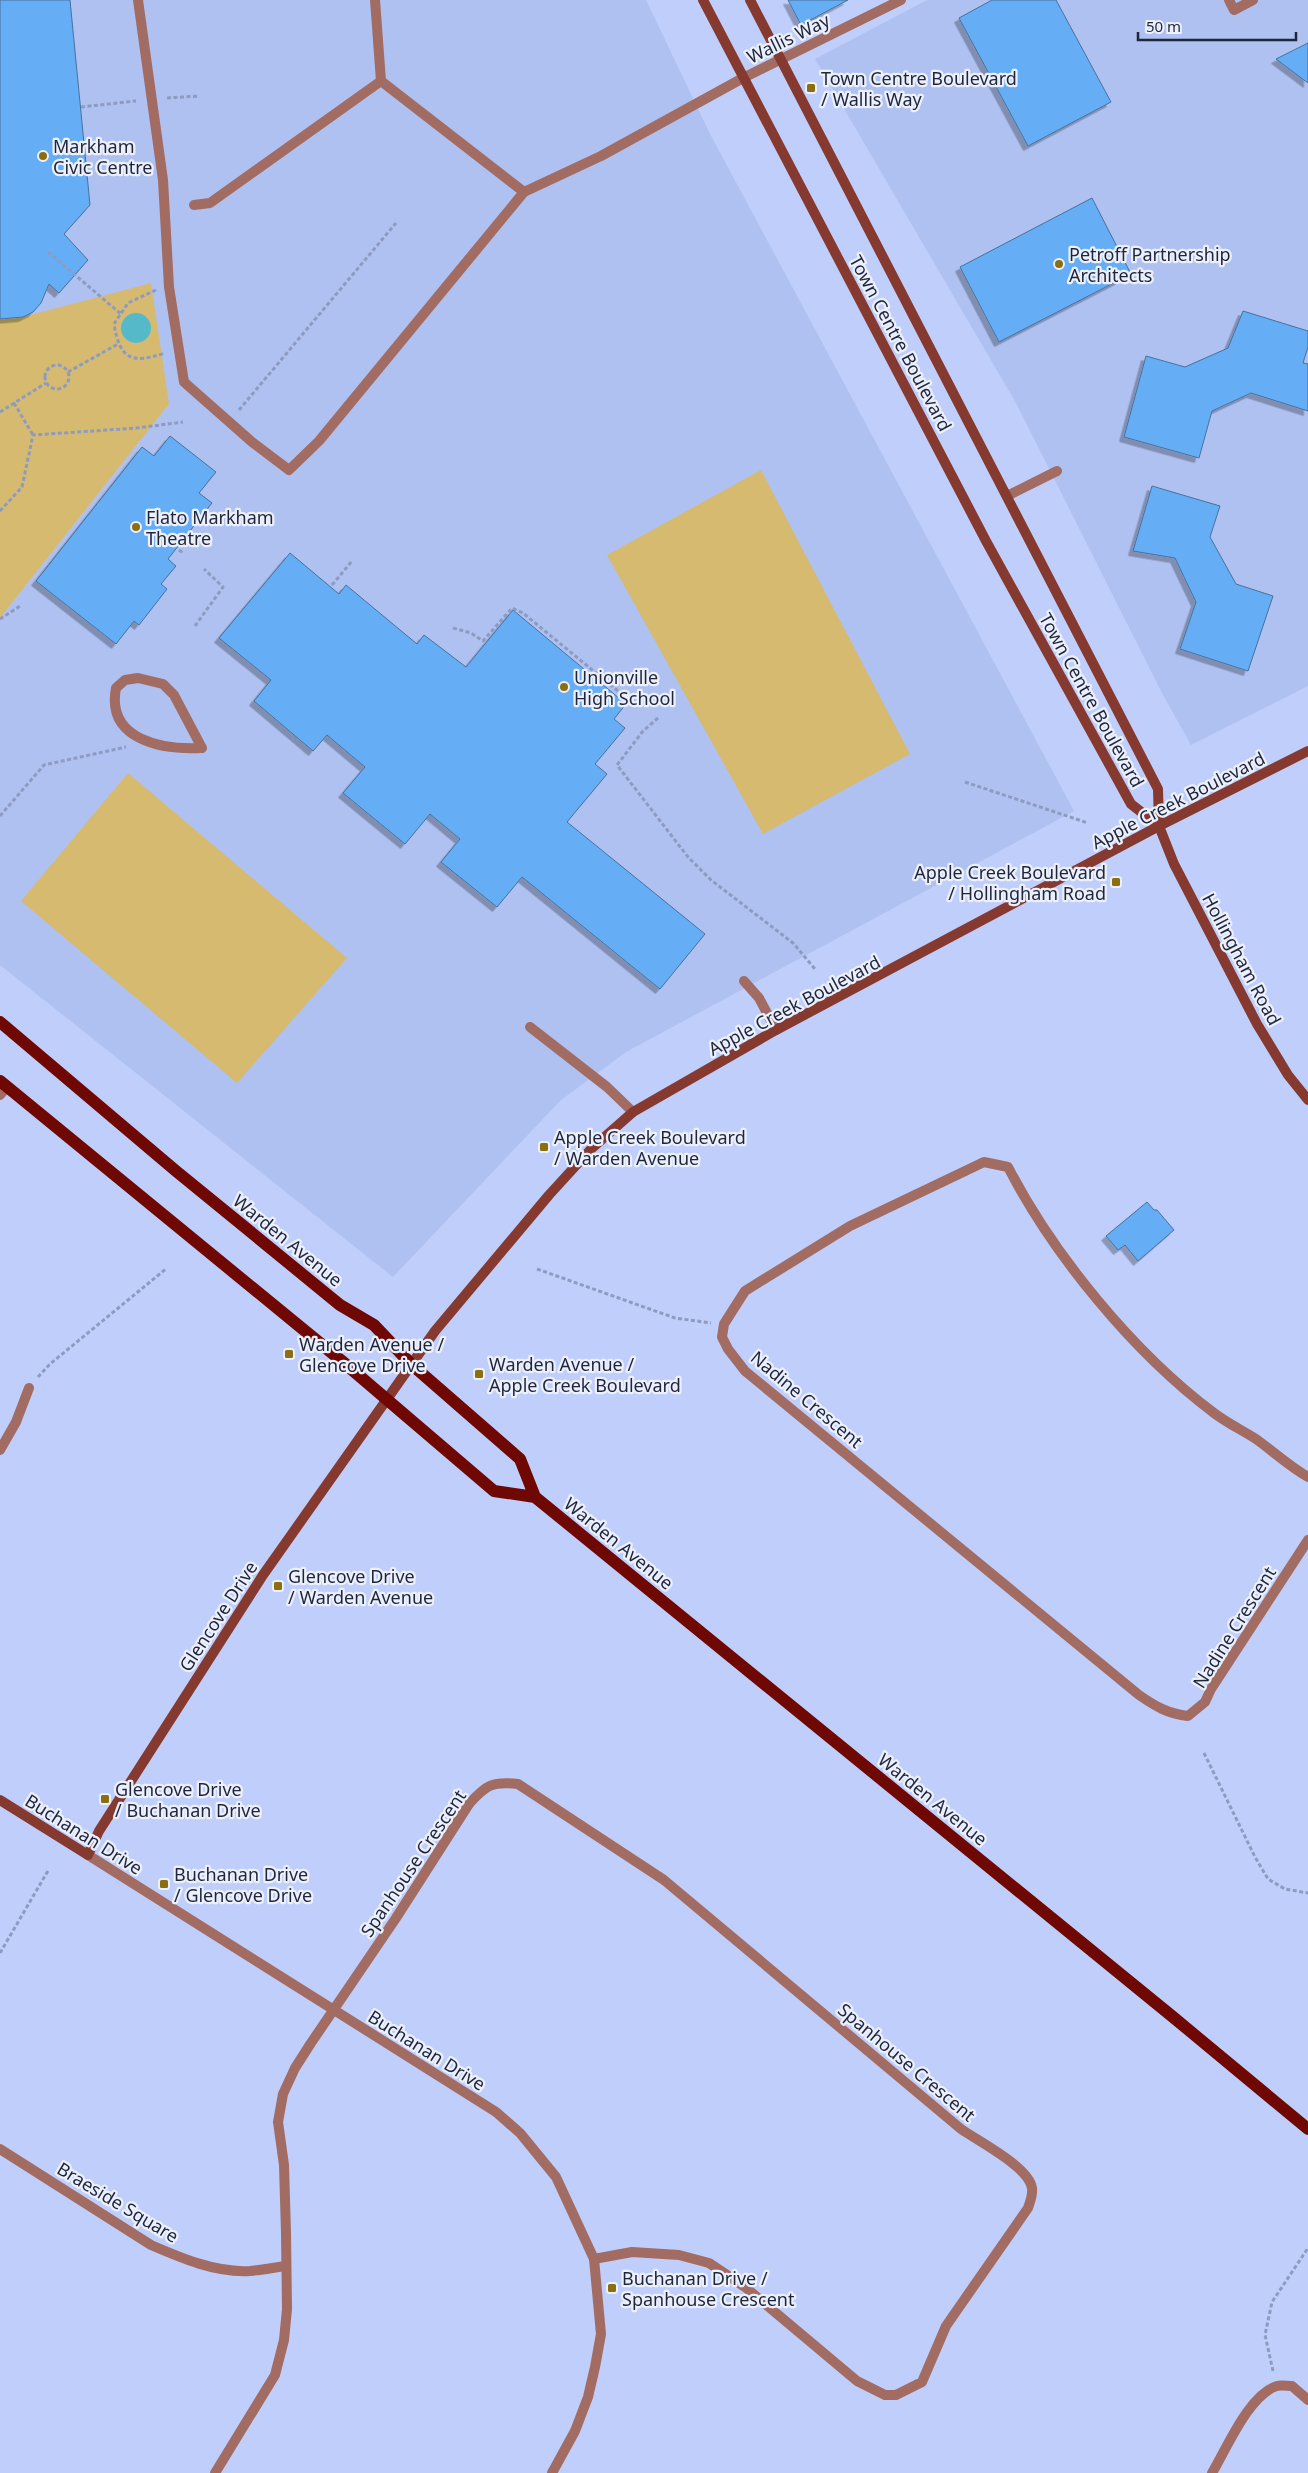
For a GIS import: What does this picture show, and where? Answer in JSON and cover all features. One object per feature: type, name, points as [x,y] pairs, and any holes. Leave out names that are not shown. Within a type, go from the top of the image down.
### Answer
[{"type":"main road","name":"Town Centre Boulevard","points":[[703,0],[986,541],[1131,804],[1159,826]]},
{"type":"main road","name":"Town Centre Boulevard","points":[[750,0],[1158,789],[1159,826]]},
{"type":"main road","name":"Apple Creek Boulevard","points":[[385,1400],[435,1331],[549,1194],[591,1149],[633,1112],[776,1030],[1159,826],[1308,751]]},
{"type":"main road","name":"Hollingham Road","points":[[1159,826],[1174,864],[1257,1024],[1288,1075],[1308,1100]]},
{"type":"main road","name":"Warden Avenue","points":[[0,1022],[176,1171],[340,1305],[374,1325],[411,1364],[520,1459],[535,1498]]},
{"type":"main road","name":"Warden Avenue","points":[[2,1088],[343,1362],[385,1400],[494,1491],[535,1498],[1158,2004],[1308,2129]]},
{"type":"main road","name":"Glencove Drive","points":[[88,1854],[100,1831],[263,1575],[385,1400]]},
{"type":"main road","name":"Buchanan Drive","points":[[0,1800],[88,1854]]},
{"type":"street","points":[[138,0],[163,180],[169,287],[184,382],[229,422],[289,470],[319,441],[524,192],[381,81],[375,0]]},
{"type":"street","name":"Wallis Way","points":[[524,192],[601,156],[743,78],[901,0]]},
{"type":"street","points":[[1229,0],[1234,10],[1253,0]]},
{"type":"street","points":[[194,205],[210,203],[381,81]]},
{"type":"street","points":[[1006,496],[1057,471]]},
{"type":"street","points":[[138,678],[163,684],[174,695],[202,748],[186,749],[136,737],[124,727],[116,713],[114,698],[116,688],[125,680],[138,678]]},
{"type":"street","points":[[744,981],[759,998],[776,1030]]},
{"type":"street","points":[[530,1028],[607,1087],[633,1112]]},
{"type":"street","points":[[724,1324],[745,1291],[850,1226],[984,1162],[998,1164],[1008,1167],[1025,1198],[1074,1268],[1121,1326],[1161,1367],[1214,1413],[1256,1439],[1308,1477]]},
{"type":"street","name":"Nadine Crescent","points":[[724,1324],[722,1337],[728,1349],[745,1371],[1139,1695],[1158,1708],[1188,1716],[1205,1702],[1211,1689],[1308,1540]]},
{"type":"street","points":[[0,1450],[16,1422],[29,1388]]},
{"type":"street","name":"Spanhouse Crescent","points":[[332,2010],[396,1918],[469,1804],[484,1787],[500,1782],[518,1784],[664,1880],[960,2129],[1013,2164],[1027,2176],[1032,2188],[1028,2208],[946,2326],[922,2382],[896,2395],[885,2395],[857,2381],[745,2287],[709,2263],[679,2255],[632,2252],[594,2259]]},
{"type":"street","name":"Buchanan Drive","points":[[88,1854],[496,2112],[520,2133],[556,2177],[594,2259],[601,2334],[596,2366],[588,2397],[575,2431],[552,2473]]},
{"type":"street","points":[[215,2473],[276,2375],[284,2340],[287,2309],[284,2165],[278,2122],[283,2094],[295,2068],[332,2010]]},
{"type":"street","name":"Braeside Square","points":[[0,2149],[151,2245],[176,2256],[202,2264],[248,2271],[285,2266]]},
{"type":"street","points":[[1212,2473],[1239,2425],[1262,2394],[1277,2386],[1292,2386],[1308,2400]]},
{"type":"path","points":[[229,422],[396,222]]},
{"type":"path","points":[[48,252],[121,314]]},
{"type":"path","points":[[169,287],[146,293],[128,302],[114,324],[118,344],[128,355],[143,360],[178,349]]},
{"type":"path","points":[[68,372],[118,344]]},
{"type":"path","points":[[46,383],[45,372],[54,365],[59,365],[68,372]]},
{"type":"path","points":[[46,383],[55,388],[64,386],[68,382],[68,372]]},
{"type":"path","points":[[0,412],[46,383]]},
{"type":"path","points":[[0,511],[22,487],[33,435],[14,403]]},
{"type":"path","points":[[33,435],[137,428],[183,422]]},
{"type":"path","points":[[178,550],[183,553]]},
{"type":"path","points":[[332,585],[352,561]]},
{"type":"path","points":[[195,626],[223,587],[204,569]]},
{"type":"path","points":[[0,619],[20,606]]},
{"type":"path","points":[[453,628],[471,633],[483,641],[512,608],[523,613],[624,696]]},
{"type":"path","points":[[658,718],[643,732],[617,765],[688,856],[711,880],[793,943],[815,969]]},
{"type":"path","points":[[0,816],[44,765],[129,746]]},
{"type":"path","points":[[965,782],[1088,823]]},
{"type":"path","points":[[29,1388],[50,1364],[167,1268]]},
{"type":"path","points":[[537,1269],[675,1318],[724,1324]]},
{"type":"path","points":[[1204,1753],[1255,1857],[1268,1879],[1285,1890],[1308,1893]]},
{"type":"path","points":[[0,1953],[50,1868]]},
{"type":"path","points":[[1277,2386],[1265,2335],[1272,2302],[1308,2248]]},
{"type":"shaded area","name":"Unionville High School","points":[[0,0],[646,0],[710,134],[1074,811],[626,1052],[561,1100],[393,1277],[0,965],[0,618],[169,404],[23,317],[0,319]]},
{"type":"shaded area","points":[[927,0],[1308,0],[1308,686],[1191,745],[1162,693],[1016,403],[815,59]]},
{"type":"shaded area","points":[[151,283],[169,404],[0,618],[0,319],[23,317]]},
{"type":"shaded area","points":[[136,313],[142,314],[150,322],[150,334],[142,342],[136,343],[130,342],[122,334],[121,328],[122,322],[130,314]]},
{"type":"shaded area","points":[[761,470],[910,754],[763,834],[607,555]]},
{"type":"shaded area","points":[[128,773],[347,958],[237,1083],[21,901]]},
{"type":"building","name":"Markham Civic Centre","points":[[0,0],[70,0],[90,205],[64,234],[88,260],[59,293],[49,284],[41,303],[33,312],[23,317],[0,319]]},
{"type":"building","points":[[788,0],[848,0],[801,25]]},
{"type":"building","points":[[992,0],[1056,0],[1111,102],[1028,146],[959,18]]},
{"type":"building","points":[[1308,43],[1308,83],[1276,59]]},
{"type":"building","points":[[1092,198],[1131,274],[999,342],[960,267]]},
{"type":"building","points":[[1243,311],[1308,331],[1308,347],[1303,363],[1308,364],[1308,411],[1251,393],[1212,411],[1199,458],[1124,437],[1146,356],[1185,367],[1228,348]]},
{"type":"building","name":"Flato Markham Theatre","points":[[170,436],[216,472],[199,493],[212,503],[168,559],[176,566],[161,584],[167,589],[139,625],[134,621],[116,644],[36,581],[142,447],[154,456]]},
{"type":"building","points":[[1152,486],[1220,506],[1210,537],[1236,584],[1273,596],[1248,671],[1180,649],[1196,602],[1175,558],[1133,551]]},
{"type":"building","points":[[290,553],[339,594],[346,585],[417,644],[424,635],[466,667],[513,610],[626,704],[614,719],[625,728],[595,764],[607,774],[567,822],[705,934],[660,989],[522,877],[497,907],[441,862],[460,839],[430,814],[405,844],[343,793],[365,767],[327,735],[313,751],[254,701],[271,680],[219,638]]},
{"type":"building","points":[[1147,1202],[1154,1210],[1157,1210],[1174,1230],[1138,1261],[1125,1245],[1118,1250],[1106,1236]]},
{"type":"place","name":"Town Centre Boulevard / Wallis Way","points":[[811,88]]},
{"type":"place","name":"Markham Civic Centre","points":[[43,156]]},
{"type":"place","name":"Petroff Partnership Architects","points":[[1059,264]]},
{"type":"place","name":"Flato Markham Theatre","points":[[136,527]]},
{"type":"place","name":"Unionville High School","points":[[564,687]]},
{"type":"place","name":"Apple Creek Boulevard / Hollingham Road","points":[[1116,882]]},
{"type":"place","name":"Apple Creek Boulevard / Warden Avenue","points":[[544,1147]]},
{"type":"place","name":"Warden Avenue / Glencove Drive","points":[[289,1354]]},
{"type":"place","name":"Warden Avenue / Apple Creek Boulevard","points":[[479,1374]]},
{"type":"place","name":"Glencove Drive / Warden Avenue","points":[[278,1586]]},
{"type":"place","name":"Glencove Drive / Buchanan Drive","points":[[105,1799]]},
{"type":"place","name":"Buchanan Drive / Glencove Drive","points":[[164,1884]]},
{"type":"place","name":"Buchanan Drive / Spanhouse Crescent","points":[[612,2288]]}]
